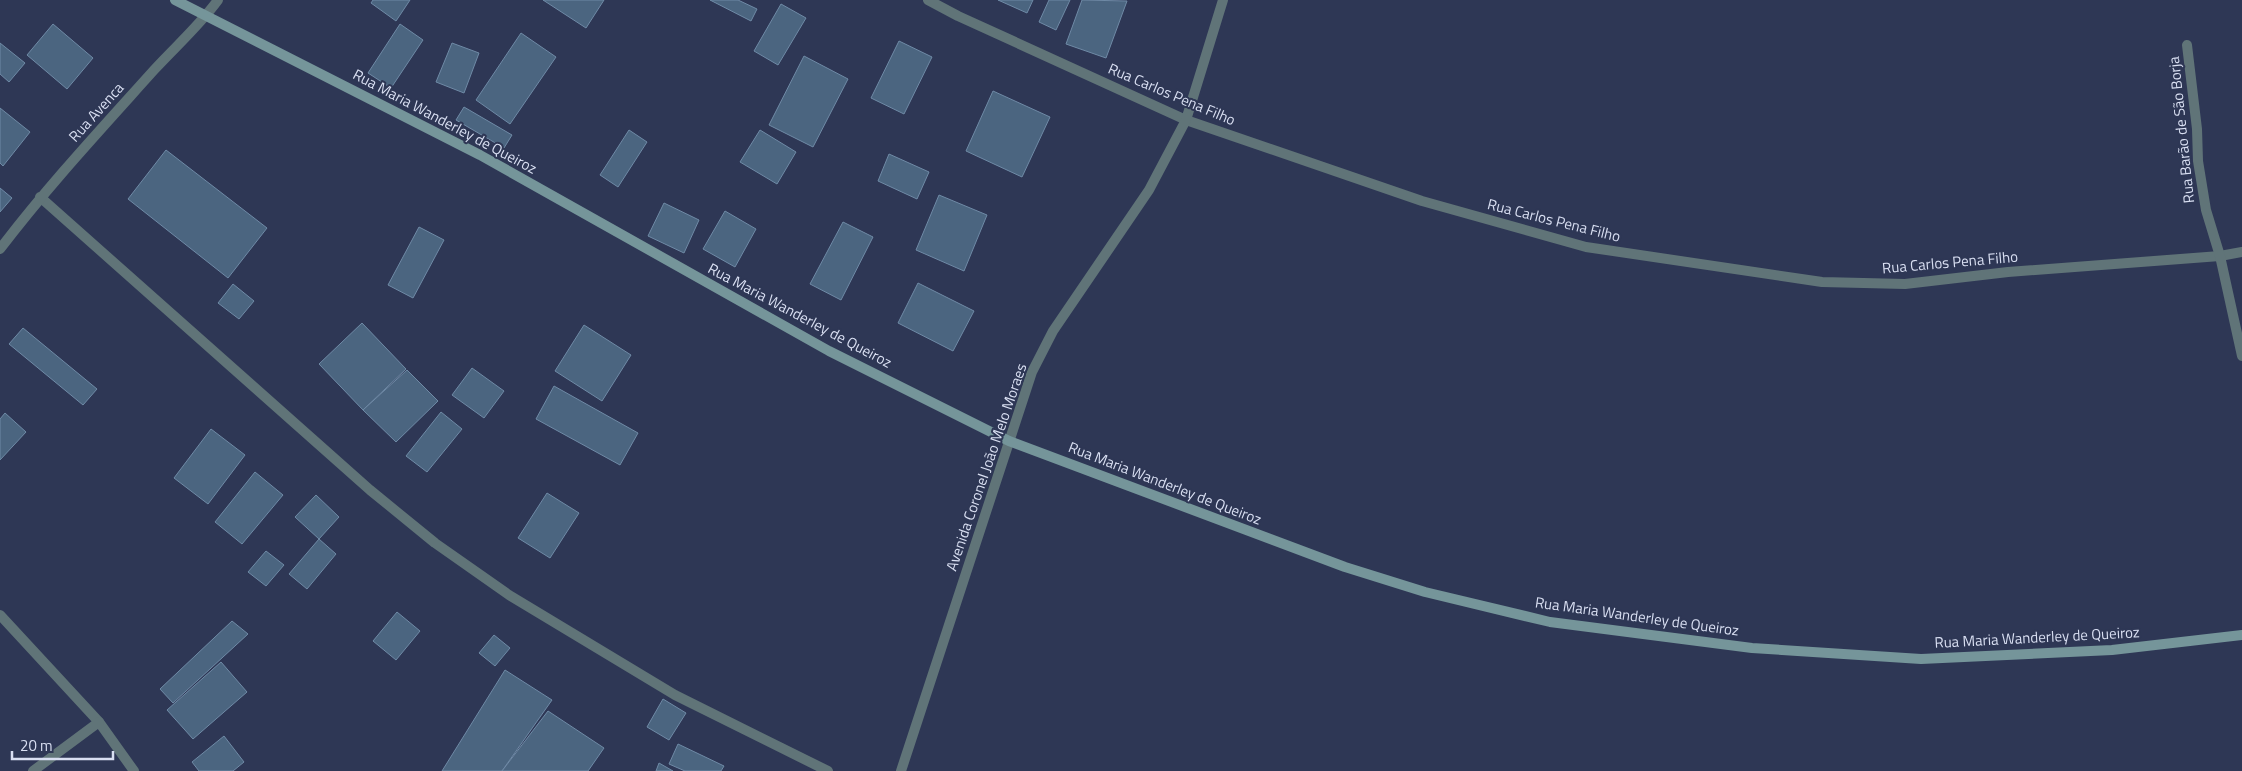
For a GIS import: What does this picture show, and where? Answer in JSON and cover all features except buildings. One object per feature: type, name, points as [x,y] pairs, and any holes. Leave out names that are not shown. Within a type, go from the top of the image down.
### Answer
[{"type":"street","name":"Rua Maria Wanderley de Queiroz","points":[[175,0],[480,155],[829,351],[1009,441],[1345,567],[1425,592],[1550,622],[1752,648],[1921,659],[2112,650],[2242,635]]},
{"type":"street","name":"Rua Avenca","points":[[0,249],[40,197],[168,55],[207,15],[218,0]]},
{"type":"street","name":"Rua Carlos Pena Filho","points":[[928,0],[958,16],[1186,120],[1422,201],[1586,247],[1822,282],[1905,284],[2008,272],[2220,256],[2242,252]]},
{"type":"street","name":"Avenida Coronel João Melo Moraes","points":[[901,771],[1032,372],[1053,331],[1149,190],[1186,120],[1223,0]]},
{"type":"street","name":"Rua Barão de São Borja","points":[[2187,45],[2197,129],[2198,162],[2206,210],[2220,256],[2242,356]]},
{"type":"street","points":[[40,197],[370,490],[435,543],[509,594],[675,695],[828,771]]},
{"type":"street","points":[[0,615],[99,722],[134,771]]},
{"type":"street","points":[[33,771],[99,722]]}]
